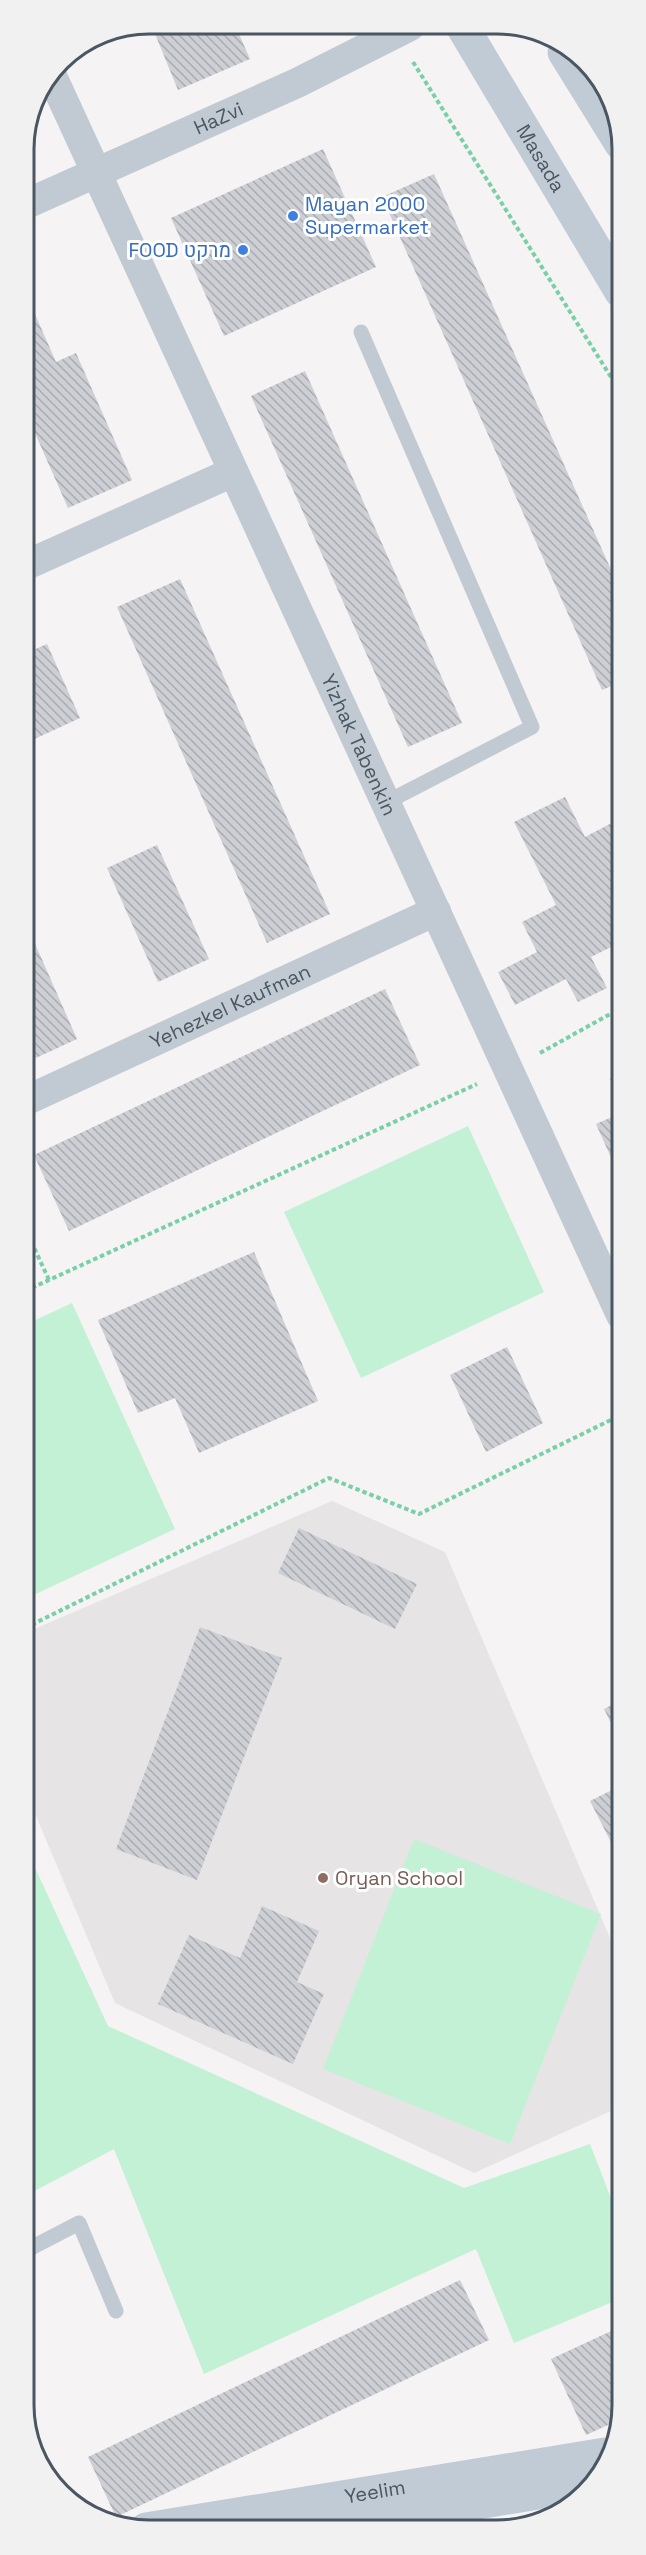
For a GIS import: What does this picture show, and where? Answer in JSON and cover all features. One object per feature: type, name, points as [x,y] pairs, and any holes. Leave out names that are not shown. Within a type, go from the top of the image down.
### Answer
[{"type":"street","name":"HaZvi","points":[[35,200],[297,83],[394,34]]},
{"type":"street","name":"Masada","points":[[467,34],[612,277]]},
{"type":"street","points":[[570,61],[608,123]]},
{"type":"street","name":"Yizhak Tabenkin","points":[[55,84],[611,1294]]},
{"type":"street","points":[[35,561],[233,472]]},
{"type":"street","name":"Yehezkel Kaufman","points":[[35,1097],[436,911]]},
{"type":"street","name":"Yeelim","points":[[201,2520],[601,2455]]},
{"type":"street","name":"Yeelim","points":[[375,2520],[579,2486]]},
{"type":"lane","points":[[361,332],[532,727],[385,802]]},
{"type":"lane","points":[[34,2246],[79,2223],[116,2311]]},
{"type":"path","points":[[404,34],[612,378]]},
{"type":"path","points":[[34,1287],[508,1070],[612,1013]]},
{"type":"path","points":[[35,1249],[49,1280]]},
{"type":"path","points":[[34,1623],[329,1478],[419,1514],[611,1421]]},
{"type":"shaded area","name":"Oryan School","points":[[332,1501],[445,1552],[611,1941],[611,2111],[474,2173],[115,2003],[34,1812],[34,1629]]},
{"type":"green space","points":[[468,1126],[544,1292],[361,1378],[284,1212]]},
{"type":"green space","points":[[72,1303],[175,1529],[34,1595],[34,1321]]},
{"type":"green space","points":[[414,1839],[601,1914],[510,2144],[323,2069]]},
{"type":"green space","points":[[34,1866],[108,2026],[464,2188],[590,2144],[611,2199],[611,2303],[514,2343],[476,2249],[204,2374],[114,2149],[34,2191]]},
{"type":"building","points":[[155,34],[239,34],[250,59],[178,90]]},
{"type":"building","points":[[323,149],[376,267],[224,336],[171,218]]},
{"type":"building","points":[[434,174],[612,571],[612,686],[602,690],[382,197]]},
{"type":"building","points":[[35,314],[56,362],[76,353],[132,480],[68,508],[35,433]]},
{"type":"building","points":[[305,371],[462,723],[408,747],[251,396]]},
{"type":"building","points":[[180,579],[330,914],[267,943],[117,607]]},
{"type":"building","points":[[47,644],[80,718],[35,739],[35,649]]},
{"type":"building","points":[[565,797],[585,837],[612,823],[612,947],[591,957],[607,988],[578,1002],[566,979],[515,1005],[498,972],[537,952],[522,922],[556,905],[514,822]]},
{"type":"building","points":[[157,845],[209,959],[158,982],[107,868]]},
{"type":"building","points":[[35,943],[77,1039],[35,1059]]},
{"type":"building","points":[[385,989],[420,1065],[69,1231],[35,1155]]},
{"type":"building","points":[[612,1117],[612,1159],[596,1124]]},
{"type":"building","points":[[254,1252],[318,1401],[199,1453],[175,1398],[138,1413],[98,1320]]},
{"type":"building","points":[[507,1347],[543,1423],[486,1452],[450,1375]]},
{"type":"building","points":[[299,1528],[417,1584],[395,1629],[278,1573]]},
{"type":"building","points":[[200,1627],[282,1658],[197,1880],[116,1849]]},
{"type":"building","points":[[611,1705],[611,1724],[604,1709]]},
{"type":"building","points":[[611,1790],[611,1843],[590,1801]]},
{"type":"building","points":[[262,1906],[319,1931],[297,1982],[324,1994],[293,2064],[158,2004],[189,1935],[240,1958]]},
{"type":"building","points":[[460,2280],[489,2340],[119,2516],[115,2515],[88,2457]]},
{"type":"building","points":[[611,2331],[609,2424],[586,2435],[551,2359]]},
{"type":"place","name":"Mayan 2000 Supermarket","points":[[293,216]]},
{"type":"place","name":"FOOD מרקט","points":[[243,250]]},
{"type":"place","name":"Oryan School","points":[[323,1878]]}]
